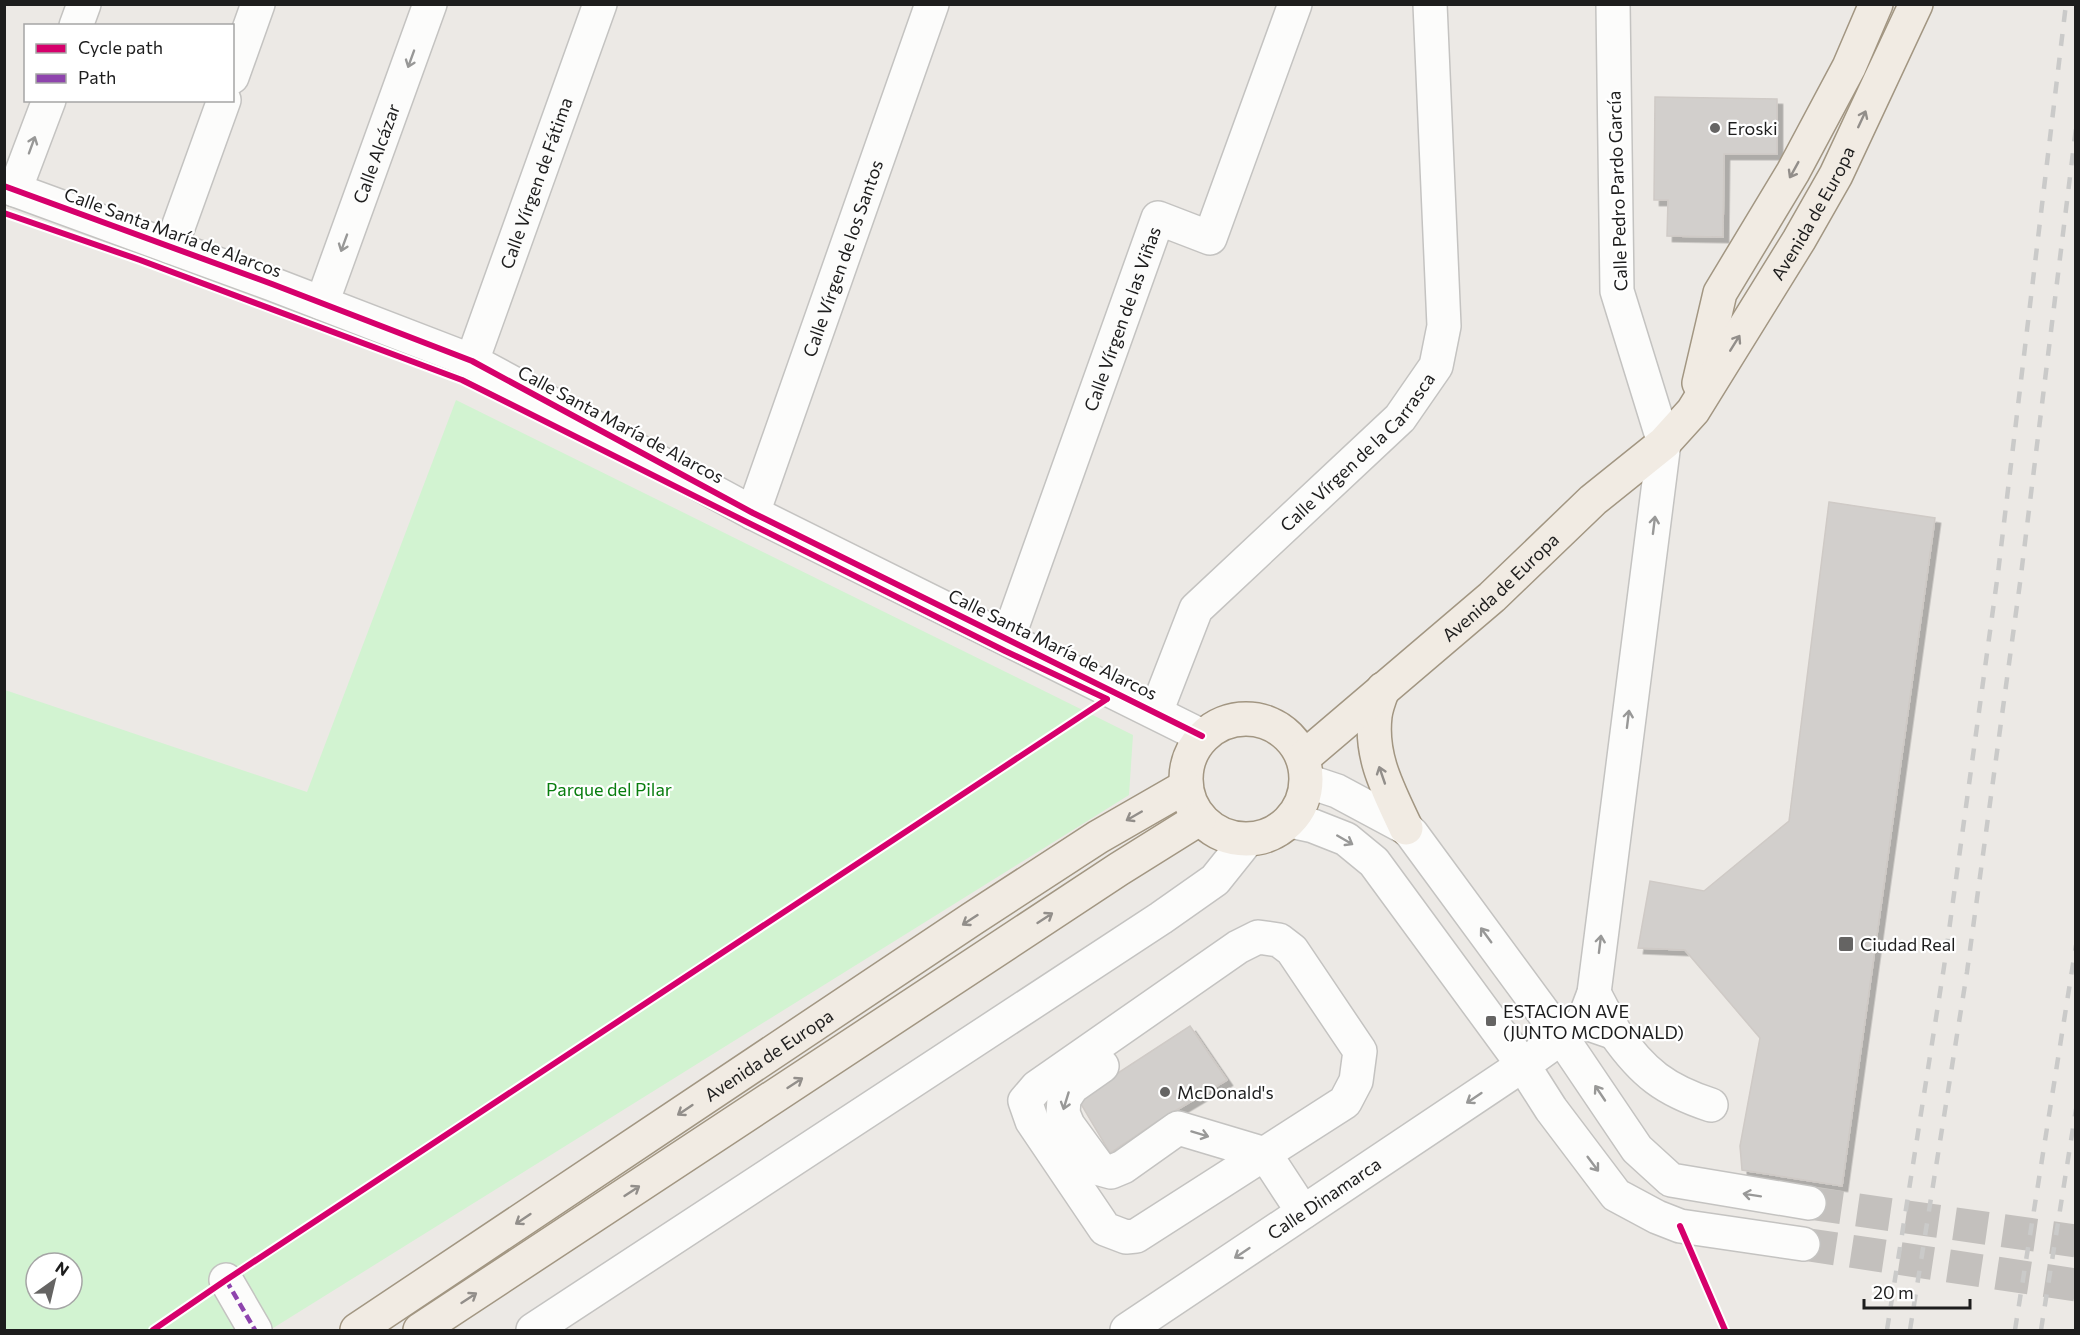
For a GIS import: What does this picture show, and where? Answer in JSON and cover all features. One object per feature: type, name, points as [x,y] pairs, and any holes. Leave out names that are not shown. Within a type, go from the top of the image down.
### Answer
[{"type":"main road","name":"Avenida de Europa","points":[[1693,411],[1720,293],[1793,172],[1849,67],[1876,4]]},
{"type":"main road","name":"Avenida de Europa","points":[[1305,769],[1383,688],[1492,597],[1593,500],[1664,443],[1693,411],[1799,240],[1836,175],[1916,4]]},
{"type":"main road","points":[[1383,688],[1375,714],[1380,774],[1406,828]]},
{"type":"main road","points":[[1258,720],[1286,733],[1305,769],[1302,803],[1290,821],[1270,835],[1247,840],[1221,835],[1199,819],[1185,787],[1188,760],[1202,736],[1228,721],[1258,720]]},
{"type":"main road","name":"Avenida de Europa","points":[[357,1330],[972,919],[1098,837],[1185,787]]},
{"type":"main road","name":"Avenida de Europa","points":[[420,1330],[1099,882],[1199,819]]},
{"type":"street","points":[[77,24],[84,4]]},
{"type":"street","points":[[234,71],[258,4]]},
{"type":"street","name":"Calle Alcázar","points":[[322,303],[430,4]]},
{"type":"street","name":"Calle Vírgen de Fátima","points":[[472,361],[600,4]]},
{"type":"street","name":"Calle Vírgen de los Santos","points":[[753,513],[932,4]]},
{"type":"street","name":"Calle Vírgen de las Viñas","points":[[1008,638],[1158,218],[1210,238],[1295,4]]},
{"type":"street","name":"Calle Vírgen de la Carrasca","points":[[1156,712],[1196,609],[1400,418],[1436,366],[1444,326],[1430,4]]},
{"type":"street","name":"Calle Pedro Pardo García","points":[[1613,4],[1617,291],[1664,443]]},
{"type":"street","points":[[10,188],[47,102]]},
{"type":"street","points":[[171,247],[223,102]]},
{"type":"street","name":"Calle Santa María de Alarcos","points":[[10,188],[472,361],[753,513],[1202,736]]},
{"type":"street","points":[[1580,1017],[1664,443]]},
{"type":"street","points":[[1305,769],[1337,791],[1406,828],[1580,1017],[1637,1149],[1671,1180],[1809,1203]]},
{"type":"street","points":[[1290,821],[1313,826],[1346,839],[1374,862],[1523,1065],[1551,1109],[1616,1195],[1657,1217],[1680,1226],[1803,1244]]},
{"type":"street","points":[[533,1330],[1161,918],[1215,880],[1247,840]]},
{"type":"street","points":[[1258,938],[1279,940],[1292,950],[1360,1051],[1360,1062],[1356,1081],[1345,1102],[1265,1154],[1136,1236],[1126,1237],[1105,1229],[1032,1121],[1025,1101],[1037,1087],[1238,947],[1258,938]]},
{"type":"street","points":[[1580,1017],[1615,1033],[1631,1056],[1657,1080],[1683,1096],[1711,1105]]},
{"type":"street","name":"Calle Dinamarca","points":[[1126,1330],[1523,1065],[1580,1017]]},
{"type":"street","points":[[1125,1026],[1117,1056],[1072,1087],[1064,1099],[1063,1113],[1068,1125],[1100,1169],[1111,1172],[1123,1167],[1178,1128],[1265,1154],[1303,1212]]},
{"type":"street","points":[[225,1280],[255,1330]]},
{"type":"green space","name":"Parque del Pilar","points":[[456,400],[1133,735],[1129,795],[270,1330],[5,1330],[5,690],[307,792]]},
{"type":"building","points":[[1655,97],[1777,99],[1777,154],[1724,154],[1723,237],[1667,236],[1668,200],[1654,200]]},
{"type":"building","name":"Ciudad Real","points":[[1829,502],[1935,518],[1842,1186],[1742,1170],[1740,1146],[1760,1038],[1685,950],[1638,948],[1650,881],[1704,891],[1789,821]]},
{"type":"building","points":[[1190,1026],[1227,1080],[1110,1153],[1078,1099]]},
{"type":"tunnel","points":[[1809,1203],[2076,1241]]},
{"type":"tunnel","points":[[1803,1244],[2076,1285]]},
{"type":"railway","points":[[1887,1330],[1944,967],[1998,573],[2066,4]]},
{"type":"railway","points":[[1910,1330],[1967,972],[2020,583],[2076,128]]},
{"type":"railway","points":[[2015,1330],[2076,945]]},
{"type":"railway","points":[[2041,1330],[2076,1109]]},
{"type":"marked path","points":[[226,1280],[255,1330]]},
{"type":"cycle path","points":[[4,186],[272,284],[472,361],[753,513],[1202,736]]},
{"type":"cycle path","points":[[4,213],[140,260],[462,380],[1005,651],[1107,699]]},
{"type":"cycle path","points":[[153,1330],[1107,699]]},
{"type":"cycle path","points":[[1680,1226],[1725,1330]]},
{"type":"place","name":"Eroski","points":[[1715,128]]},
{"type":"place","name":"Ciudad Real","points":[[1846,944]]},
{"type":"place","name":"ESTACION AVE (JUNTO MCDONALD)","points":[[1491,1021]]},
{"type":"place","name":"McDonald's","points":[[1165,1092]]}]
